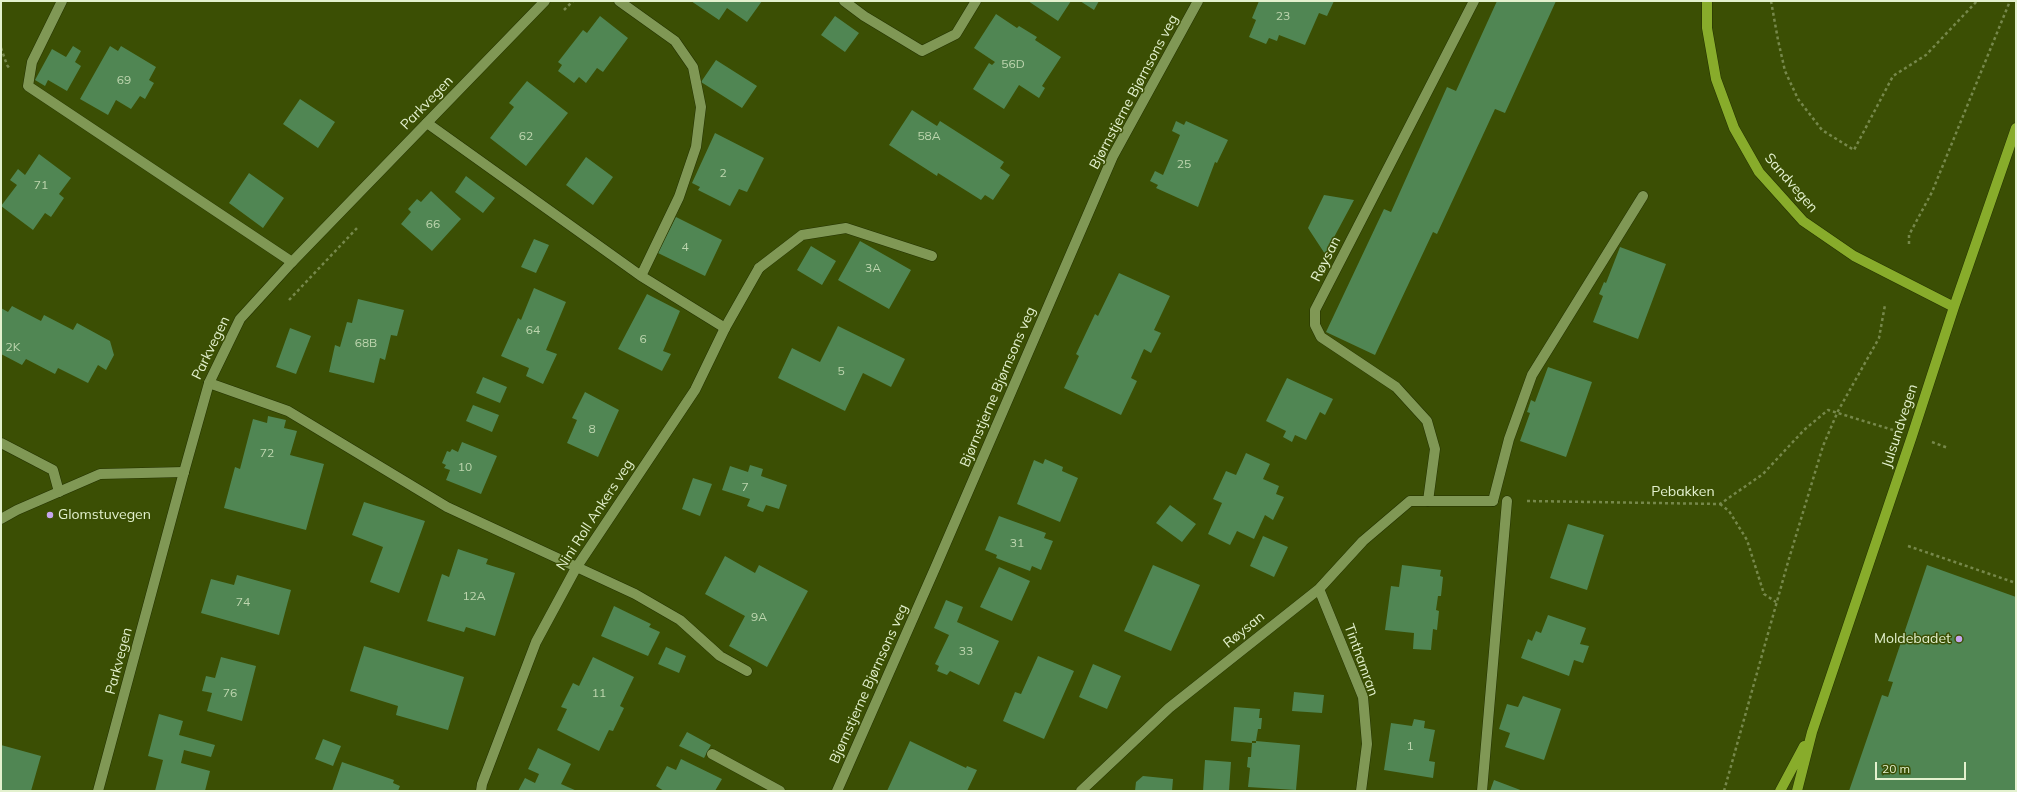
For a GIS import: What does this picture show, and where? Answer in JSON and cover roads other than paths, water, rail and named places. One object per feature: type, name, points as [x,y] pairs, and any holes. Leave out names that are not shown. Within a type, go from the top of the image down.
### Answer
[{"type":"main road","name":"Sandvegen","points":[[1707,1],[1707,28],[1716,79],[1734,128],[1759,172],[1803,221],[1854,256],[1954,307]]},
{"type":"main road","name":"Julsundvegen","points":[[1797,791],[1812,732],[1954,307],[2016,128]]},
{"type":"main road","name":"Julsundvegen","points":[[1780,791],[1812,732]]},
{"type":"street","points":[[62,1],[32,62],[28,86],[292,262]]},
{"type":"street","name":"Parkvegen","points":[[98,791],[209,382],[240,319],[292,262],[545,1]]},
{"type":"street","points":[[619,1],[675,41],[693,67],[701,107],[696,147],[684,183],[641,276]]},
{"type":"street","points":[[844,1],[864,16],[922,51],[956,34],[976,1]]},
{"type":"street","name":"Bjørnstjerne Bjørnsons veg","points":[[837,791],[1113,156],[1198,1]]},
{"type":"street","name":"Røysan","points":[[1428,501],[1435,449],[1427,422],[1396,387],[1321,337],[1315,325],[1315,310],[1474,1]]},
{"type":"street","points":[[427,123],[641,276],[725,328]]},
{"type":"street","name":"Røysan","points":[[1081,791],[1169,708],[1319,589],[1363,541],[1410,501],[1493,502],[1508,439],[1532,375],[1643,196]]},
{"type":"street","name":"Nini Roll Ankers veg","points":[[482,791],[488,770],[536,642],[576,568],[695,390],[725,328],[759,268],[802,235],[846,228],[932,256]]},
{"type":"street","points":[[209,382],[288,411],[447,507],[635,594],[680,620],[720,656],[747,671]]},
{"type":"street","points":[[1,444],[53,470],[59,492]]},
{"type":"street","points":[[1,519],[17,510],[100,474],[184,472]]},
{"type":"street","points":[[1482,791],[1507,501]]},
{"type":"street","name":"Tinthamran","points":[[1319,589],[1363,697],[1367,744],[1361,791]]},
{"type":"street","points":[[712,754],[780,791]]},
{"type":"place","name":"Glomstuvegen","points":[[50,515]]},
{"type":"place","name":"Moldebadet","points":[[1959,639]]}]
